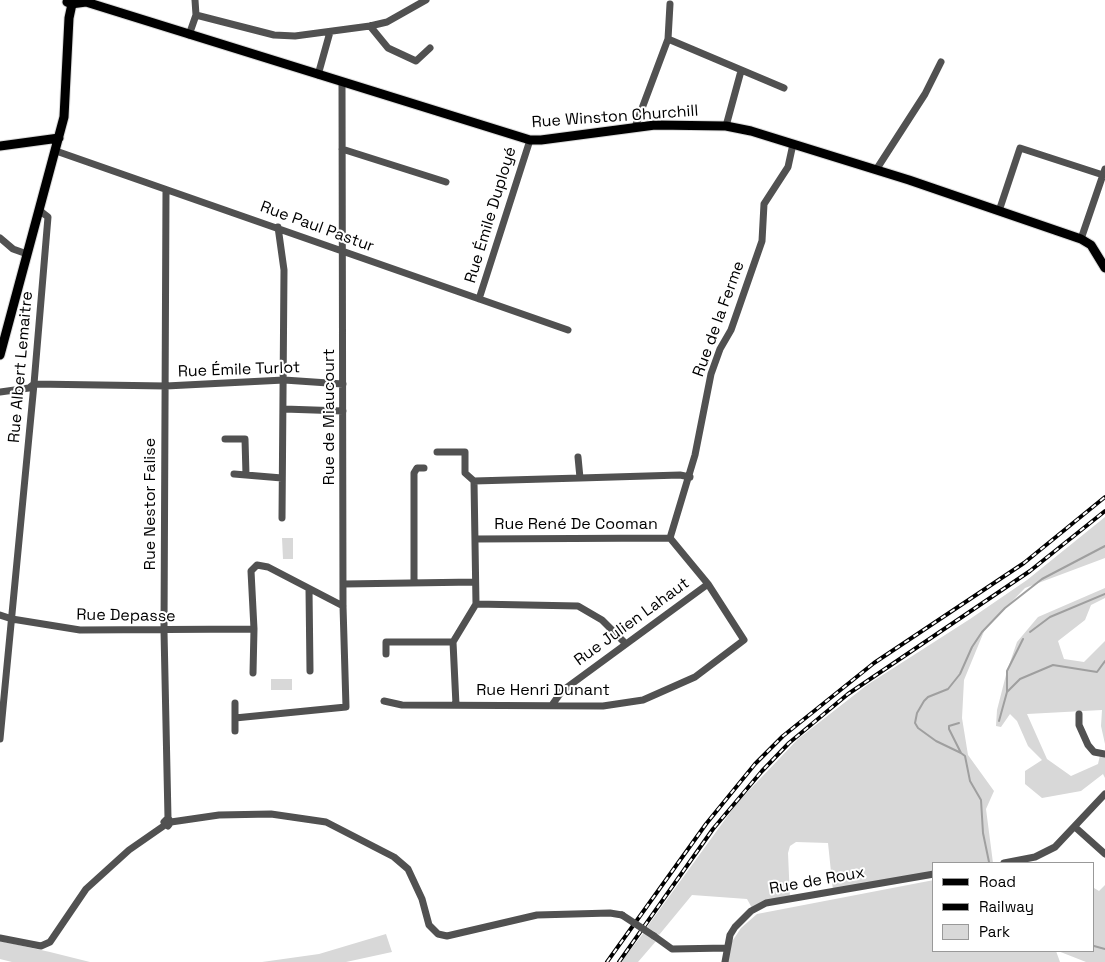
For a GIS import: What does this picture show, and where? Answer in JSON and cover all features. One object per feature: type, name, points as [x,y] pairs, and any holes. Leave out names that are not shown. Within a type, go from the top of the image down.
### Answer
[{"type":"main road","points":[[0,355],[64,117],[69,18],[66,11],[71,2],[85,1]]},
{"type":"main road","name":"Rue Winston Churchill","points":[[85,1],[530,140],[635,127],[686,124],[726,126],[793,144],[876,170],[1081,239],[1091,245],[1105,268]]},
{"type":"main road","points":[[0,146],[59,138]]},
{"type":"street","points":[[189,35],[196,15],[195,0]]},
{"type":"street","points":[[196,15],[274,35],[295,36],[387,22],[426,0]]},
{"type":"street","points":[[635,127],[668,39],[670,4]]},
{"type":"street","points":[[370,26],[388,48],[416,61],[430,48]]},
{"type":"street","points":[[318,75],[330,32]]},
{"type":"street","points":[[668,39],[784,88]]},
{"type":"street","points":[[876,170],[925,94],[941,62]]},
{"type":"street","points":[[726,126],[741,71]]},
{"type":"street","name":"Rue de Miaucourt","points":[[235,718],[346,707],[343,606],[342,82]]},
{"type":"street","name":"Rue Émile Duployé","points":[[480,299],[530,140]]},
{"type":"street","name":"Rue de la Ferme","points":[[670,538],[690,477],[711,374],[720,349],[732,330],[762,241],[764,204],[788,167],[793,144]]},
{"type":"street","points":[[999,211],[1020,148],[1103,178],[1081,239]]},
{"type":"street","points":[[342,149],[446,182]]},
{"type":"street","name":"Rue Paul Pastur","points":[[56,151],[278,227],[568,330]]},
{"type":"street","name":"Rue Nestor Falise","points":[[166,190],[166,386],[163,457],[168,822]]},
{"type":"street","name":"Rue Albert Lemaitre","points":[[0,739],[48,216],[40,210]]},
{"type":"street","points":[[278,227],[284,270],[282,518]]},
{"type":"street","points":[[0,238],[13,249],[27,254]]},
{"type":"street","name":"Rue Émile Turlot","points":[[0,392],[29,388],[34,384],[166,386],[284,380],[343,384]]},
{"type":"street","points":[[284,409],[343,411]]},
{"type":"street","points":[[225,439],[245,439],[246,475]]},
{"type":"street","points":[[437,452],[465,452],[465,474],[474,481],[662,475],[690,477]]},
{"type":"street","points":[[578,458],[580,478]]},
{"type":"street","points":[[414,583],[414,473],[417,468],[424,468]]},
{"type":"street","points":[[234,474],[282,478]]},
{"type":"street","points":[[456,705],[453,642],[476,604],[474,481]]},
{"type":"street","name":"Rue René De Cooman","points":[[475,539],[670,538],[708,584],[744,640]]},
{"type":"street","points":[[253,673],[254,629],[251,572],[257,565],[268,568],[343,606]]},
{"type":"street","points":[[344,584],[475,582]]},
{"type":"street","name":"Rue Julien Lahaut","points":[[552,705],[562,690],[708,584]]},
{"type":"street","points":[[309,589],[310,671]]},
{"type":"street","points":[[476,604],[578,606],[602,620],[625,643]]},
{"type":"street","name":"Rue Depasse","points":[[0,615],[12,620],[80,630],[254,629]]},
{"type":"street","name":"Rue Henri Dunant","points":[[384,701],[402,705],[603,706],[643,700],[695,677],[744,640]]},
{"type":"street","points":[[386,654],[386,642],[453,642]]},
{"type":"street","points":[[235,703],[235,731]]},
{"type":"street","points":[[1079,714],[1079,725],[1088,745],[1094,752],[1105,754]]},
{"type":"street","points":[[1008,862],[1046,853],[1062,841],[1105,794]]},
{"type":"street","points":[[0,938],[41,946],[50,942],[86,889],[129,850],[168,822],[219,814],[271,814],[326,822],[394,857],[408,869],[415,880],[430,925],[438,934],[455,934],[537,915],[610,914],[622,915],[672,949],[727,948]]},
{"type":"street","points":[[1074,827],[1105,854]]},
{"type":"street","name":"Rue de Roux","points":[[725,962],[730,935],[751,911],[766,904],[932,874]]},
{"type":"green space","points":[[1105,517],[1105,558],[1025,588],[985,629],[964,680],[962,718],[968,755],[994,791],[986,809],[993,862],[932,862],[932,871],[833,891],[828,843],[796,842],[790,846],[788,853],[790,899],[752,908],[747,899],[692,895],[659,935],[647,927],[737,803],[798,739],[867,685],[1027,580]]},
{"type":"green space","points":[[282,538],[293,538],[293,559],[283,559]]},
{"type":"green space","points":[[1105,588],[1105,598],[1091,605],[1085,620],[1058,641],[1064,659],[1084,662],[1105,641],[1105,744],[1101,726],[1102,710],[1027,714],[1047,759],[1071,776],[1098,764],[1100,755],[1105,754],[1105,778],[1103,774],[1081,791],[1042,798],[1025,784],[1025,771],[1042,760],[1028,746],[1017,721],[1010,714],[1001,727],[996,726],[997,710],[1007,671],[1017,642],[1038,617]]},
{"type":"green space","points":[[271,679],[292,679],[292,690],[271,690]]},
{"type":"green space","points":[[932,880],[932,952],[1056,952],[1060,962],[727,962],[729,946],[741,928],[757,914]]},
{"type":"green space","points":[[1105,885],[1105,962],[1086,962],[1061,952],[1095,952],[1095,889],[1099,891]]},
{"type":"green space","points":[[645,931],[657,940],[638,962],[621,962]]},
{"type":"green space","points":[[386,934],[392,952],[346,962],[262,962],[319,954]]},
{"type":"green space","points":[[0,941],[90,962],[12,962],[0,959]]},
{"type":"waterway","points":[[961,753],[936,741],[918,728],[915,723],[917,713],[924,701],[928,697],[948,689],[960,674],[972,647],[982,632],[1005,608],[1042,579],[1105,546]]},
{"type":"waterway","points":[[1030,632],[1050,617],[1105,594]]},
{"type":"waterway","points":[[1007,692],[1007,671],[1023,639]]},
{"type":"waterway","points":[[999,721],[1007,692],[1020,679],[1053,665],[1097,672],[1105,661]]},
{"type":"waterway","points":[[959,723],[949,726],[949,729],[961,753],[965,756],[970,781],[981,800],[983,833],[989,862]]},
{"type":"waterway","points":[[1095,946],[1105,949]]},
{"type":"railway","points":[[607,962],[706,824],[755,764],[783,736],[874,663],[1024,563],[1105,497]]},
{"type":"railway","points":[[619,962],[713,829],[762,771],[789,743],[848,694],[1030,571],[1105,511]]}]
